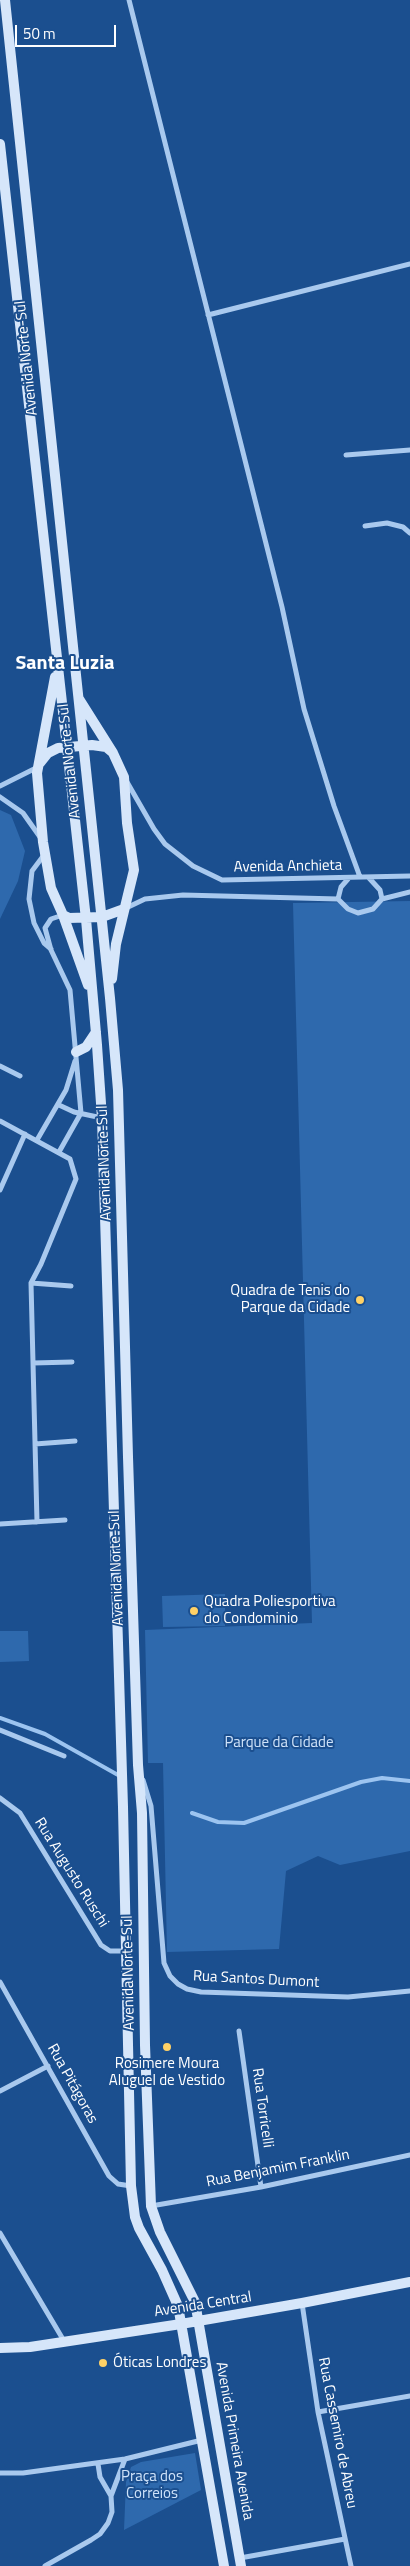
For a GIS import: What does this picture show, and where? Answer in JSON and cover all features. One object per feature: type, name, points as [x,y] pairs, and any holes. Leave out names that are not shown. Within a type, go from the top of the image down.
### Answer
[{"type":"main road","name":"Avenida Norte-Sul","points":[[5,0],[77,697],[102,917],[119,1110],[138,1765],[142,1813],[145,2044],[151,2206],[160,2232],[192,2294],[199,2321]]},
{"type":"main road","name":"Avenida Norte-Sul","points":[[0,144],[86,919],[102,1118],[123,1807],[131,2186],[137,2223],[176,2297],[181,2324]]},
{"type":"main road","points":[[57,666],[38,766],[44,855],[51,888],[63,915],[93,1000]]},
{"type":"main road","points":[[77,697],[113,752],[124,777],[127,823],[134,870],[116,944],[110,998]]},
{"type":"main road","points":[[38,766],[48,753],[66,746],[83,744],[100,746],[113,752]]},
{"type":"main road","points":[[63,915],[74,919],[86,919],[102,917],[124,909]]},
{"type":"main road","points":[[76,1055],[86,1047],[96,1031]]},
{"type":"main road","name":"Avenida Central","points":[[0,2348],[64,2342],[181,2324],[302,2304],[410,2282]]},
{"type":"main road","name":"Avenida Primeira Avenida","points":[[199,2321],[240,2562]]},
{"type":"main road","name":"Avenida Primeira Avenida","points":[[181,2324],[224,2566]]},
{"type":"street","points":[[129,0],[282,607],[304,709],[334,806],[360,877]]},
{"type":"street","points":[[208,315],[410,264]]},
{"type":"street","points":[[346,455],[410,450]]},
{"type":"street","points":[[366,526],[388,523],[403,527],[410,533]]},
{"type":"street","points":[[0,786],[38,766]]},
{"type":"street","name":"Avenida Anchieta","points":[[124,777],[154,829],[165,844],[176,855],[209,876],[222,880],[348,879],[410,876]]},
{"type":"street","points":[[0,797],[29,820],[43,842]]},
{"type":"street","points":[[44,855],[32,871],[29,899],[34,922],[44,943],[51,950]]},
{"type":"street","points":[[369,878],[380,890],[382,899]]},
{"type":"street","points":[[348,879],[341,887],[338,899],[348,909],[358,913],[373,909],[382,899],[410,892]]},
{"type":"street","name":"Avenida Anchieta","points":[[124,909],[145,899],[183,895],[338,899]]},
{"type":"street","points":[[58,1152],[81,1113],[70,990],[45,934],[46,924],[56,916],[63,915]]},
{"type":"street","points":[[37,1140],[59,1105],[68,1085],[76,1055]]},
{"type":"street","points":[[0,1066],[20,1076]]},
{"type":"street","points":[[59,1105],[102,1118]]},
{"type":"street","points":[[0,1121],[37,1140],[72,1162],[76,1179],[41,1264],[30,1283],[37,1522]]},
{"type":"street","points":[[0,1190],[25,1134]]},
{"type":"street","points":[[30,1283],[71,1286]]},
{"type":"street","points":[[33,1363],[72,1362]]},
{"type":"street","points":[[35,1444],[75,1441]]},
{"type":"street","points":[[0,1524],[65,1520]]},
{"type":"street","points":[[0,1730],[64,1756]]},
{"type":"street","name":"Rua Santos Dumont","points":[[138,1765],[151,1806],[164,1963],[170,1976],[178,1984],[187,1989],[201,1992],[339,1997],[410,1991]]},
{"type":"street","name":"Rua Augusto Ruschi","points":[[0,1798],[20,1813],[101,1945],[110,1951],[125,1951]]},
{"type":"street","name":"Rua Pitágoras","points":[[0,1982],[109,2176],[118,2184],[131,2186]]},
{"type":"street","name":"Rua Torricelli","points":[[239,2032],[261,2187]]},
{"type":"street","points":[[0,2091],[48,2066]]},
{"type":"street","name":"Rua Benjamim Franklin","points":[[151,2206],[261,2187],[410,2155]]},
{"type":"street","points":[[0,2233],[64,2342]]},
{"type":"street","name":"Rua Cassemiro de Abreu","points":[[302,2304],[318,2412],[351,2566]]},
{"type":"street","points":[[318,2412],[410,2396]]},
{"type":"street","points":[[0,2473],[23,2473],[98,2464],[202,2440]]},
{"type":"street","points":[[45,2566],[100,2534],[108,2523],[112,2512],[112,2496],[125,2459]]},
{"type":"street","points":[[98,2464],[100,2477],[112,2496]]},
{"type":"street","points":[[240,2562],[345,2539]]},
{"type":"green space","points":[[0,810],[11,815],[25,851],[18,881],[0,919]]},
{"type":"green space","name":"Parque da Cidade","points":[[410,901],[410,1851],[340,1865],[318,1856],[286,1871],[279,1949],[167,1952],[163,1763],[148,1763],[145,1630],[312,1623],[293,903]]},
{"type":"green space","name":"Quadra Poliesportiva do Condominio","points":[[225,1594],[225,1626],[163,1627],[162,1596]]},
{"type":"green space","points":[[0,1631],[28,1631],[29,1661],[0,1662]]},
{"type":"green space","name":"Praça dos Correios","points":[[195,2453],[201,2490],[124,2530],[126,2482],[131,2467],[141,2462]]},
{"type":"waterway","points":[[0,1718],[45,1734],[118,1775]]},
{"type":"waterway","points":[[192,1813],[218,1822],[244,1823],[361,1782],[382,1778],[410,1781]]},
{"type":"place","name":"Quadra de Tenis do Parque da Cidade","points":[[360,1300]]},
{"type":"place","name":"Quadra Poliesportiva do Condominio","points":[[194,1611]]},
{"type":"place","name":"Rosimere Moura Aluguel de Vestido","points":[[167,2047]]},
{"type":"place","name":"Óticas Londres","points":[[103,2363]]},
{"type":"district","name":"Santa Luzia","points":[[65,664]]}]
